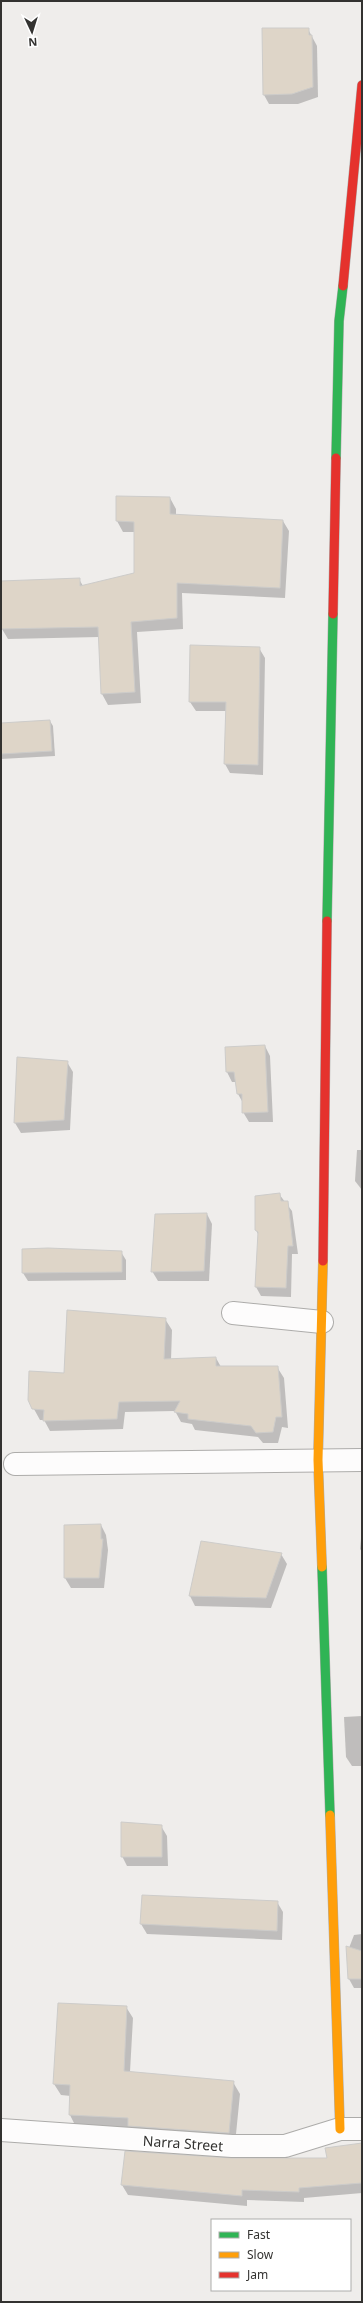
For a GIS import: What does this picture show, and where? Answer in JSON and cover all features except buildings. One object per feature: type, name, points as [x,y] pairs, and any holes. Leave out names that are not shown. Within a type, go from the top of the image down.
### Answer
[{"type":"street","points":[[340,2129],[318,1460],[322,1322],[327,914],[339,321],[356,171],[362,84]]},
{"type":"street","points":[[233,1313],[322,1322]]},
{"type":"street","points":[[15,1464],[362,1460]]},
{"type":"street","name":"Narra Street","points":[[1,2130],[232,2146],[285,2146],[340,2129],[362,2129]]},
{"type":"traffic: fast","points":[[336,458],[339,321],[343,286]]},
{"type":"traffic: fast","points":[[327,921],[333,614]]},
{"type":"traffic: fast","points":[[322,1567],[330,1815]]},
{"type":"traffic: slow","points":[[322,1567],[318,1460],[323,1261]]},
{"type":"traffic: slow","points":[[330,1815],[340,2129]]},
{"type":"traffic: jam","points":[[343,286],[362,85]]},
{"type":"traffic: jam","points":[[333,614],[336,458]]},
{"type":"traffic: jam","points":[[323,1261],[327,921]]}]
